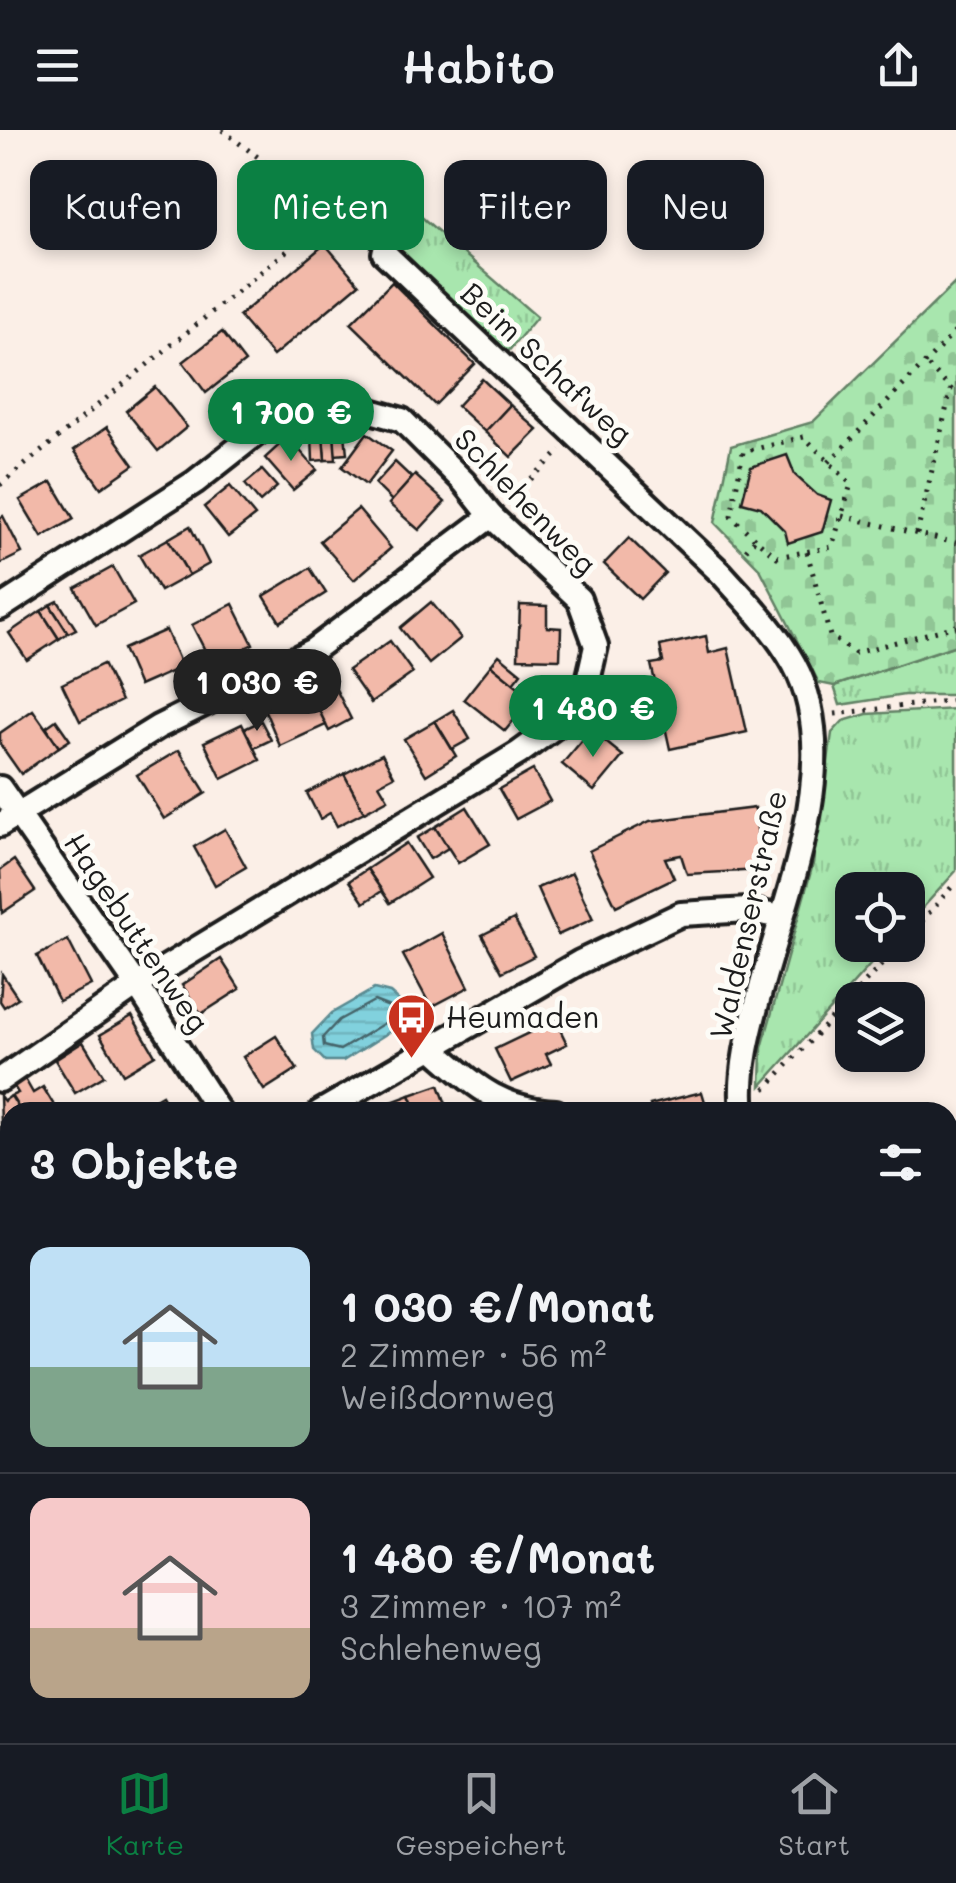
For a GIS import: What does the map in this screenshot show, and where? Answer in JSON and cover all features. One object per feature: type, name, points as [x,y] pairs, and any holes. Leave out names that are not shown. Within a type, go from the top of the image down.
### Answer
[{"type":"street","name":"Beim Schafweg","points":[[384,252],[639,494]]},
{"type":"street","name":"Schlehenweg","points":[[0,608],[196,482],[270,423],[333,400],[402,420],[492,516],[579,599],[596,646],[582,708],[519,753],[138,985],[0,1080]]},
{"type":"street","name":"Waldenserstraße","points":[[639,494],[722,574],[773,632],[796,668],[812,718],[808,813],[751,1026],[743,1102]]},
{"type":"street","points":[[9,819],[158,727],[313,650],[492,516]]},
{"type":"street","name":"Hagebuttenweg","points":[[0,788],[9,819],[138,985],[213,1102]]},
{"type":"street","points":[[338,1102],[580,962],[681,914],[748,910],[780,917]]},
{"type":"street","points":[[434,1049],[487,1094],[505,1102]]},
{"type":"path","points":[[222,130],[262,160]]},
{"type":"path","points":[[0,485],[289,250]]},
{"type":"path","points":[[829,462],[956,331]]},
{"type":"path","points":[[918,534],[951,389],[925,363]]},
{"type":"path","points":[[492,516],[578,434]]},
{"type":"path","points":[[804,437],[851,484],[842,516],[832,547],[777,557],[731,516],[742,452],[804,437]]},
{"type":"path","points":[[842,516],[956,543]]},
{"type":"path","points":[[746,550],[755,540]]},
{"type":"path","points":[[807,552],[830,636],[855,652],[956,626]]},
{"type":"path","points":[[812,718],[954,698]]},
{"type":"path","points":[[925,918],[956,882]]},
{"type":"path","points":[[754,1102],[884,962]]},
{"type":"green space","points":[[424,219],[444,236],[444,250],[460,250],[537,317],[507,353],[393,250],[424,250]]},
{"type":"green space","points":[[956,282],[956,645],[834,686],[819,683],[760,569],[715,523],[731,446],[813,422]]},
{"type":"green space","points":[[956,645],[956,695],[904,695],[840,705],[834,686]]},
{"type":"green space","points":[[956,709],[956,871],[925,905],[925,872],[835,872],[835,962],[873,962],[855,982],[835,982],[835,1004],[761,1086],[762,1048],[813,864],[832,733],[843,721],[867,714]]},
{"type":"water","points":[[374,989],[390,993],[405,1006],[402,1024],[343,1061],[325,1061],[314,1050],[312,1034],[332,1013]]},
{"type":"building","points":[[318,250],[330,250],[359,284],[273,356],[239,316]]},
{"type":"building","points":[[392,282],[475,364],[435,405],[351,323]]},
{"type":"building","points":[[222,332],[245,362],[206,393],[183,362]]},
{"type":"building","points":[[482,379],[510,405],[485,432],[457,406]]},
{"type":"building","points":[[155,387],[187,427],[158,451],[126,411]]},
{"type":"building","points":[[510,405],[538,430],[511,457],[485,432]]},
{"type":"building","points":[[107,427],[134,465],[101,488],[74,450]]},
{"type":"building","points":[[345,433],[347,454],[335,455],[334,434]]},
{"type":"building","points":[[367,433],[392,451],[366,485],[342,467]]},
{"type":"building","points":[[334,434],[336,460],[325,460],[323,435]]},
{"type":"building","points":[[323,435],[325,460],[313,461],[312,436]]},
{"type":"building","points":[[288,437],[317,470],[293,490],[265,458]]},
{"type":"building","points":[[787,455],[795,475],[817,495],[831,500],[822,532],[788,543],[785,531],[761,507],[742,502],[751,467]]},
{"type":"building","points":[[395,462],[412,478],[392,501],[375,484]]},
{"type":"building","points":[[262,470],[277,487],[260,502],[245,484]]},
{"type":"building","points":[[415,475],[445,502],[419,530],[389,504]]},
{"type":"building","points":[[52,482],[74,519],[42,537],[20,500]]},
{"type":"building","points":[[230,486],[255,516],[228,537],[204,507]]},
{"type":"building","points":[[358,509],[391,548],[354,580],[320,541]]},
{"type":"building","points":[[3,516],[22,553],[0,564],[0,518]]},
{"type":"building","points":[[190,526],[209,564],[189,575],[168,539]]},
{"type":"building","points":[[629,538],[665,573],[640,599],[604,564]]},
{"type":"building","points":[[168,539],[189,575],[160,591],[139,555]]},
{"type":"building","points":[[113,567],[134,604],[96,625],[75,588]]},
{"type":"building","points":[[310,568],[326,593],[280,622],[264,596]]},
{"type":"building","points":[[58,601],[76,629],[68,633],[50,605]]},
{"type":"building","points":[[431,602],[461,638],[429,664],[400,628]]},
{"type":"building","points":[[233,604],[253,644],[212,664],[192,625]]},
{"type":"building","points":[[50,605],[68,633],[59,639],[41,611]]},
{"type":"building","points":[[520,605],[547,606],[547,627],[561,628],[560,659],[518,658]]},
{"type":"building","points":[[41,611],[59,639],[27,660],[9,633]]},
{"type":"building","points":[[166,630],[182,667],[139,686],[123,649]]},
{"type":"building","points":[[706,636],[709,653],[728,648],[747,732],[670,749],[651,664],[663,662],[660,646]]},
{"type":"building","points":[[390,641],[413,673],[371,703],[348,670]]},
{"type":"building","points":[[499,655],[521,673],[513,683],[491,665]]},
{"type":"building","points":[[103,664],[121,701],[80,721],[62,684]]},
{"type":"building","points":[[491,665],[532,698],[505,731],[464,699]]},
{"type":"building","points":[[607,683],[630,692],[613,730],[591,720]]},
{"type":"building","points":[[334,685],[351,719],[329,731],[311,697]]},
{"type":"building","points":[[308,687],[326,725],[280,746],[263,706]]},
{"type":"building","points":[[33,710],[59,747],[21,774],[0,744],[0,733]]},
{"type":"building","points":[[453,710],[470,739],[452,749],[435,721]]},
{"type":"building","points":[[56,720],[70,740],[59,747],[46,727]]},
{"type":"building","points":[[261,721],[271,740],[254,748],[244,729]]},
{"type":"building","points":[[435,721],[456,756],[426,775],[404,739]]},
{"type":"building","points":[[242,724],[260,760],[222,779],[204,742]]},
{"type":"building","points":[[591,730],[623,756],[594,791],[562,764]]},
{"type":"building","points":[[179,750],[206,793],[164,819],[137,775]]},
{"type":"building","points":[[382,754],[394,776],[379,784],[388,799],[364,812],[344,774]]},
{"type":"building","points":[[533,770],[550,801],[516,819],[499,789]]},
{"type":"building","points":[[344,774],[364,812],[337,826],[330,813],[320,819],[307,793]]},
{"type":"building","points":[[467,807],[490,844],[458,863],[435,827]]},
{"type":"building","points":[[755,808],[761,870],[687,874],[681,855],[665,858],[674,878],[616,906],[589,851],[650,821]]},
{"type":"building","points":[[435,827],[448,848],[430,859],[417,838]]},
{"type":"building","points":[[225,829],[246,867],[215,885],[194,847]]},
{"type":"building","points":[[406,843],[429,878],[390,903],[367,869]]},
{"type":"building","points":[[14,860],[35,891],[2,913],[0,870]]},
{"type":"building","points":[[367,869],[382,891],[364,903],[349,881]]},
{"type":"building","points":[[572,873],[593,919],[558,935],[537,888]]},
{"type":"building","points":[[514,919],[534,956],[502,972],[482,935]]},
{"type":"building","points":[[442,933],[469,987],[431,1007],[403,955]]},
{"type":"building","points":[[68,940],[91,985],[59,1001],[37,956]]},
{"type":"building","points":[[221,959],[240,989],[201,1014],[182,985]]},
{"type":"building","points":[[2,974],[18,998],[4,1007],[0,1001]]},
{"type":"building","points":[[553,1015],[567,1044],[546,1054],[551,1064],[511,1082],[495,1049],[535,1030],[532,1025]]},
{"type":"building","points":[[132,1016],[155,1055],[123,1074],[100,1035]]},
{"type":"building","points":[[276,1036],[297,1069],[264,1090],[243,1057]]},
{"type":"building","points":[[83,1042],[104,1076],[75,1093],[55,1060]]},
{"type":"building","points":[[25,1079],[33,1093],[43,1087],[52,1102],[15,1102],[11,1096],[18,1093],[13,1085]]},
{"type":"building","points":[[439,1085],[445,1102],[413,1102],[410,1095]]},
{"type":"building","points":[[702,1092],[705,1102],[662,1102]]},
{"type":"building","points":[[410,1095],[413,1102],[392,1102]]},
{"type":"place","name":"Heumaden","points":[[411,1060]]}]
